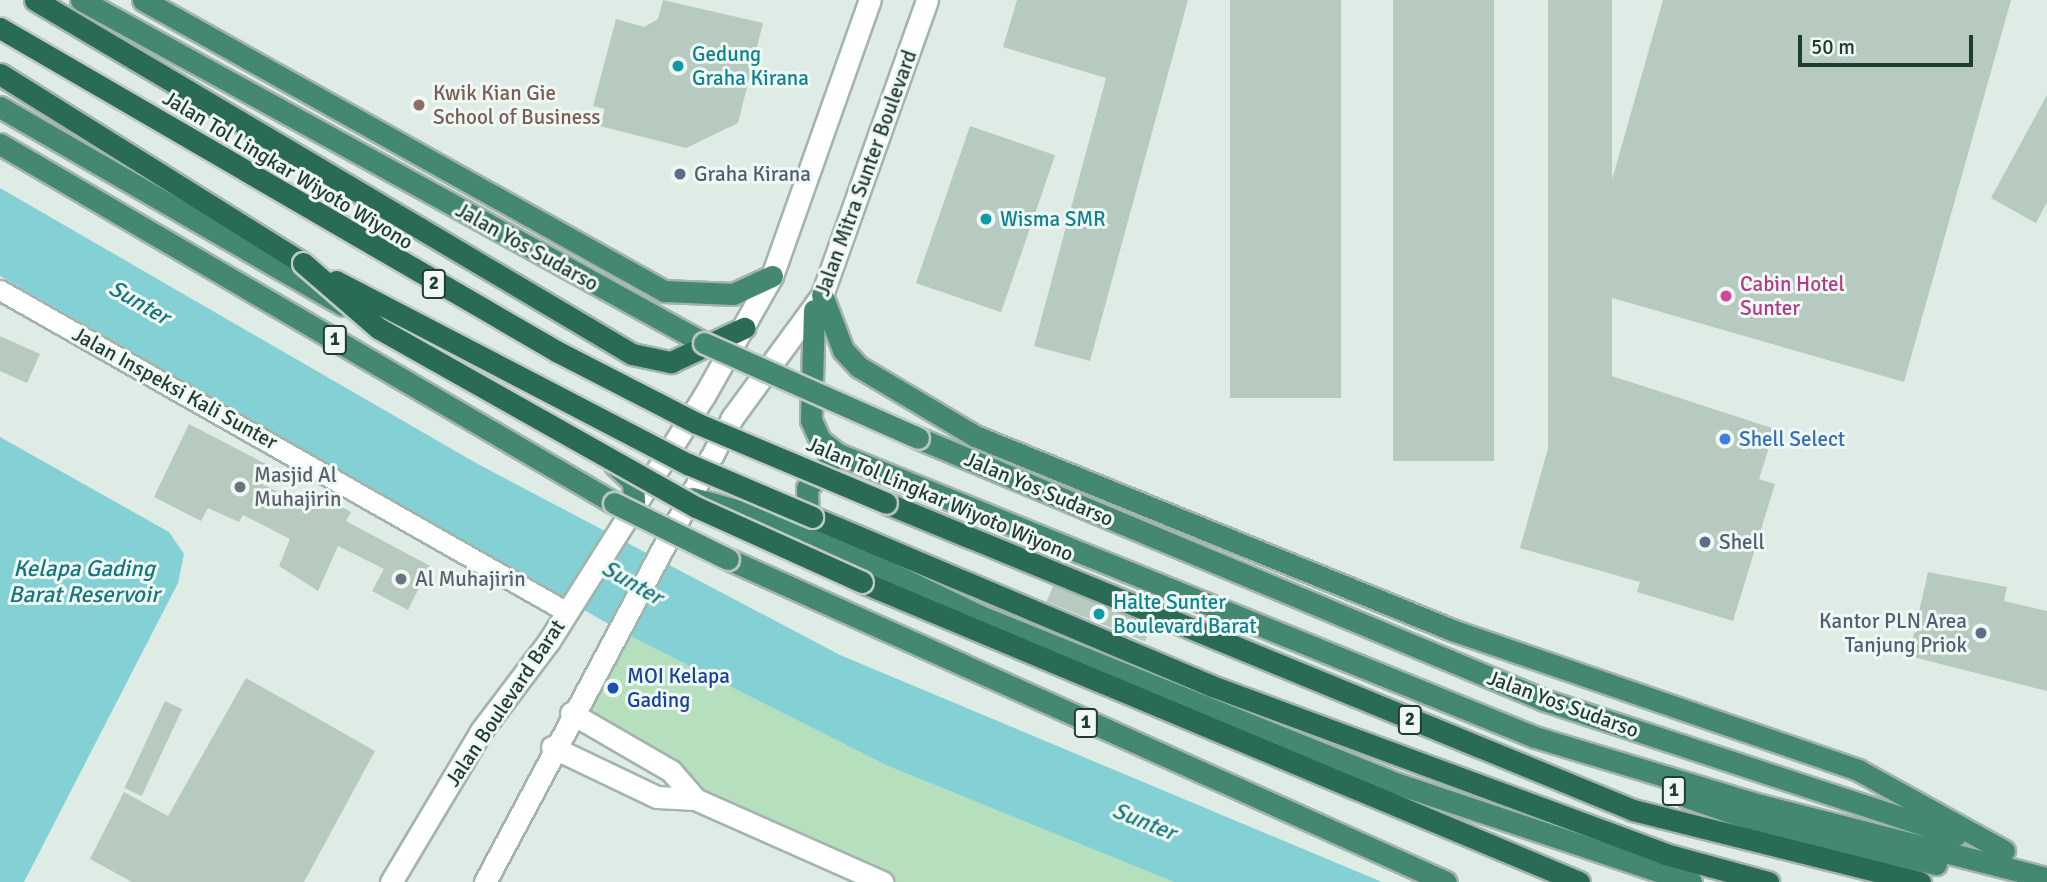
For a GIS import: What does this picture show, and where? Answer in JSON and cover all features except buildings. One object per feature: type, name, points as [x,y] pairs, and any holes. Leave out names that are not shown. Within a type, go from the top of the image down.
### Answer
[{"type":"highway","points":[[35,0],[583,329],[632,354],[671,362],[744,328]]},
{"type":"highway","name":"Jalan Yos Sudarso","points":[[81,0],[704,343],[1544,700],[2047,865]]},
{"type":"highway","points":[[143,0],[664,291],[733,293],[772,276]]},
{"type":"highway","name":"Jalan Tol Lingkar Wiyoto Wiyono","points":[[0,28],[420,276],[696,423],[1633,810],[1920,882]]},
{"type":"highway","name":"2","points":[[0,74],[303,264],[688,464],[1074,630],[1665,854],[1768,882]]},
{"type":"highway","points":[[0,107],[623,470],[633,482],[634,503]]},
{"type":"highway","name":"1","points":[[0,144],[614,503],[1446,882]]},
{"type":"highway","points":[[303,264],[378,328],[696,507],[1233,740],[1579,882]]},
{"type":"highway","points":[[818,303],[811,420],[820,440],[838,454],[1350,666],[1535,737],[1760,805],[2047,877]]},
{"type":"highway","points":[[818,303],[833,332],[859,367],[975,436],[1488,643],[1857,770],[2004,851]]},
{"type":"highway","points":[[810,534],[807,488],[838,454]]},
{"type":"highway","points":[[689,496],[810,534],[980,616],[1398,784],[1690,882]]},
{"type":"highway","name":"Jalan Yos Sudarso","points":[[1350,666],[1504,732],[1599,759],[1755,821],[2010,882]]},
{"type":"main road","points":[[634,503],[744,328],[772,276],[870,0]]},
{"type":"main road","name":"Jalan Mitra Sunter Boulevard","points":[[571,713],[732,418],[818,303],[927,0]]},
{"type":"main road","name":"Jalan Boulevard Barat","points":[[391,882],[481,731],[568,610],[634,503]]},
{"type":"main road","points":[[485,882],[571,713],[671,771],[695,799]]},
{"type":"main road","points":[[552,747],[657,797],[695,799],[882,882]]},
{"type":"street","name":"Jalan Inspeksi Kali Sunter","points":[[0,290],[568,610]]},
{"type":"green space","points":[[626,634],[888,766],[1174,882],[886,882],[695,799],[571,713]]},
{"type":"water","name":"Sunter","points":[[0,188],[476,463],[840,655],[1382,882],[1174,882],[888,766],[626,634],[0,276]]},
{"type":"water","name":"Kelapa Gading Barat Reservoir","points":[[0,437],[169,532],[184,554],[178,583],[24,882],[0,882]]},
{"type":"place","name":"Gedung Graha Kirana","points":[[678,66]]},
{"type":"place","name":"Kwik Kian Gie School of Business","points":[[419,105]]},
{"type":"place","name":"Graha Kirana","points":[[680,174]]},
{"type":"place","name":"Wisma SMR","points":[[986,219]]},
{"type":"place","name":"Cabin Hotel Sunter","points":[[1726,296]]},
{"type":"place","name":"Shell Select","points":[[1725,439]]},
{"type":"place","name":"Masjid Al Muhajirin","points":[[240,487]]},
{"type":"place","name":"Shell","points":[[1705,542]]},
{"type":"place","name":"Al Muhajirin","points":[[401,579]]},
{"type":"place","name":"Halte Sunter Boulevard Barat","points":[[1099,614]]},
{"type":"place","name":"Kantor PLN Area Tanjung Priok","points":[[1981,633]]},
{"type":"place","name":"MOI Kelapa Gading","points":[[613,688]]}]
